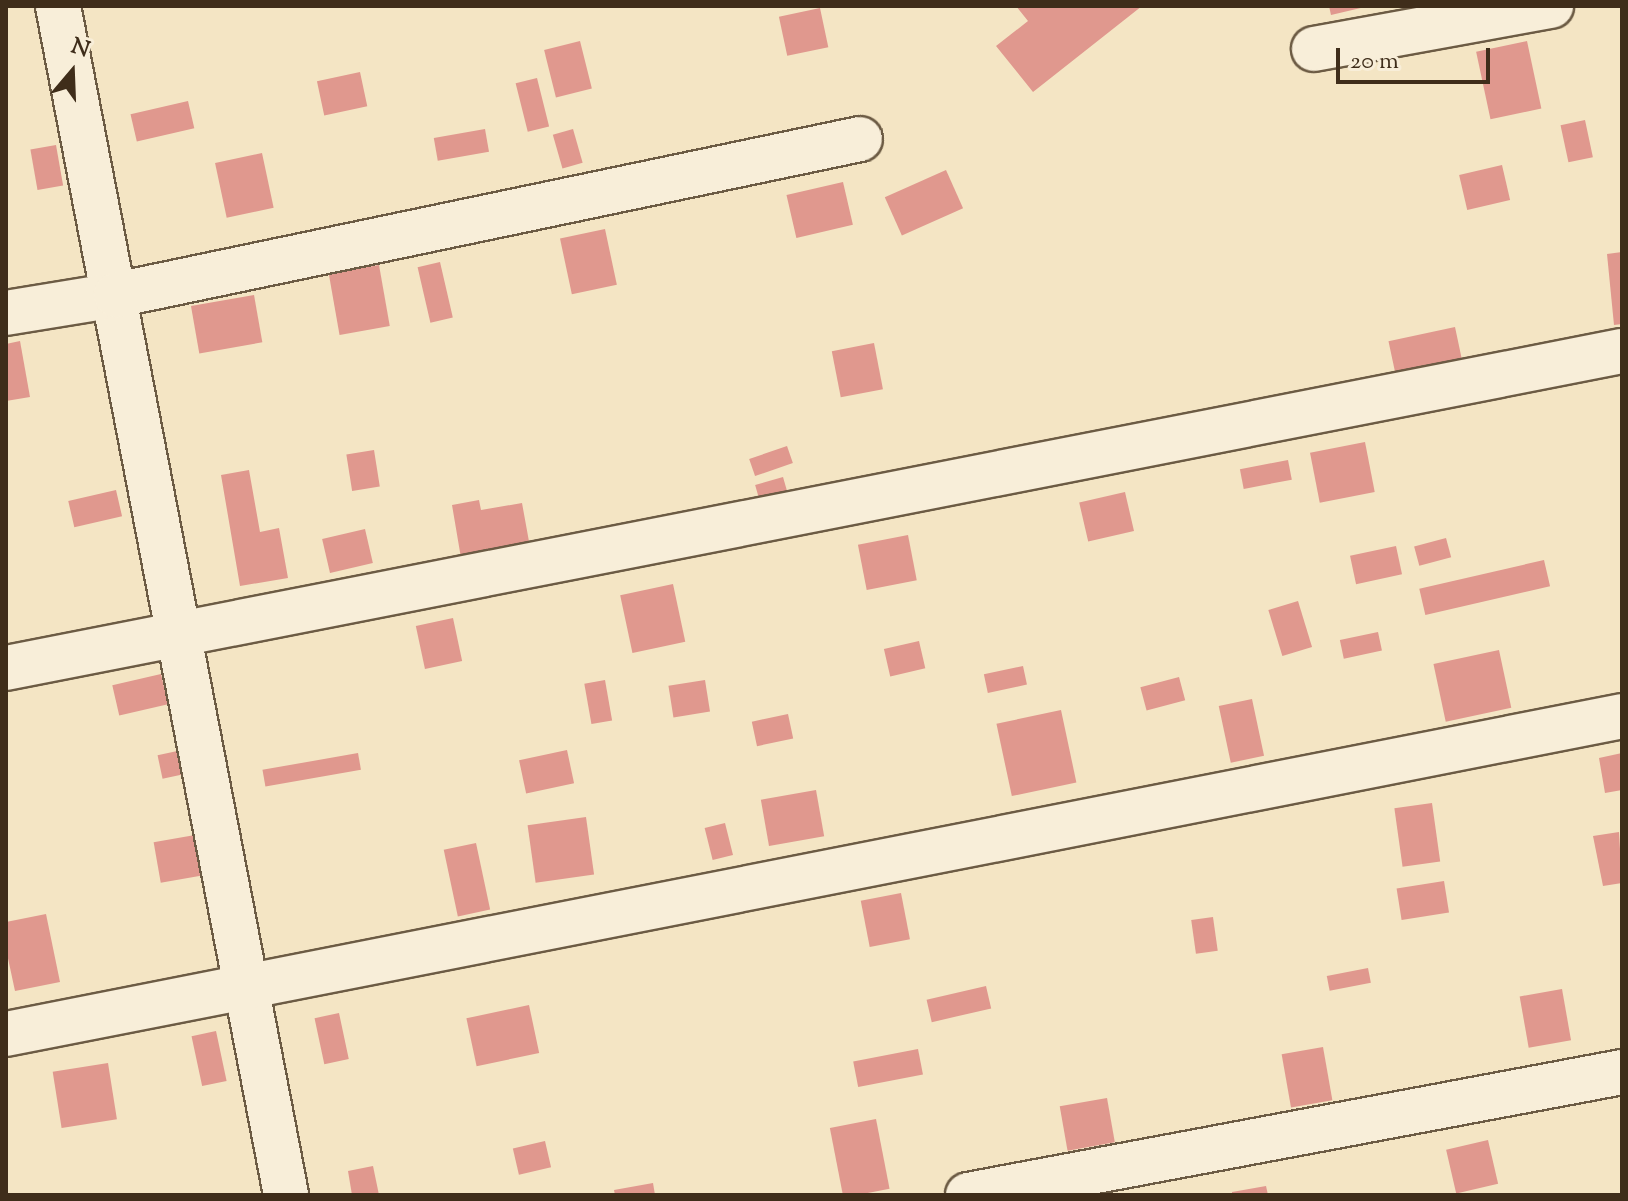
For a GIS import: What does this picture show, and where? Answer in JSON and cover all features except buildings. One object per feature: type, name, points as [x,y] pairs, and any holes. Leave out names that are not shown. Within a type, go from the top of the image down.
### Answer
[{"type":"street","points":[[58,6],[116,295],[286,1195]]},
{"type":"street","points":[[1314,49],[1551,6]]},
{"type":"street","points":[[6,313],[116,295],[860,139]]},
{"type":"street","points":[[6,668],[1622,351]]},
{"type":"street","points":[[6,1034],[1622,716]]},
{"type":"street","points":[[968,1195],[1622,1072]]}]
